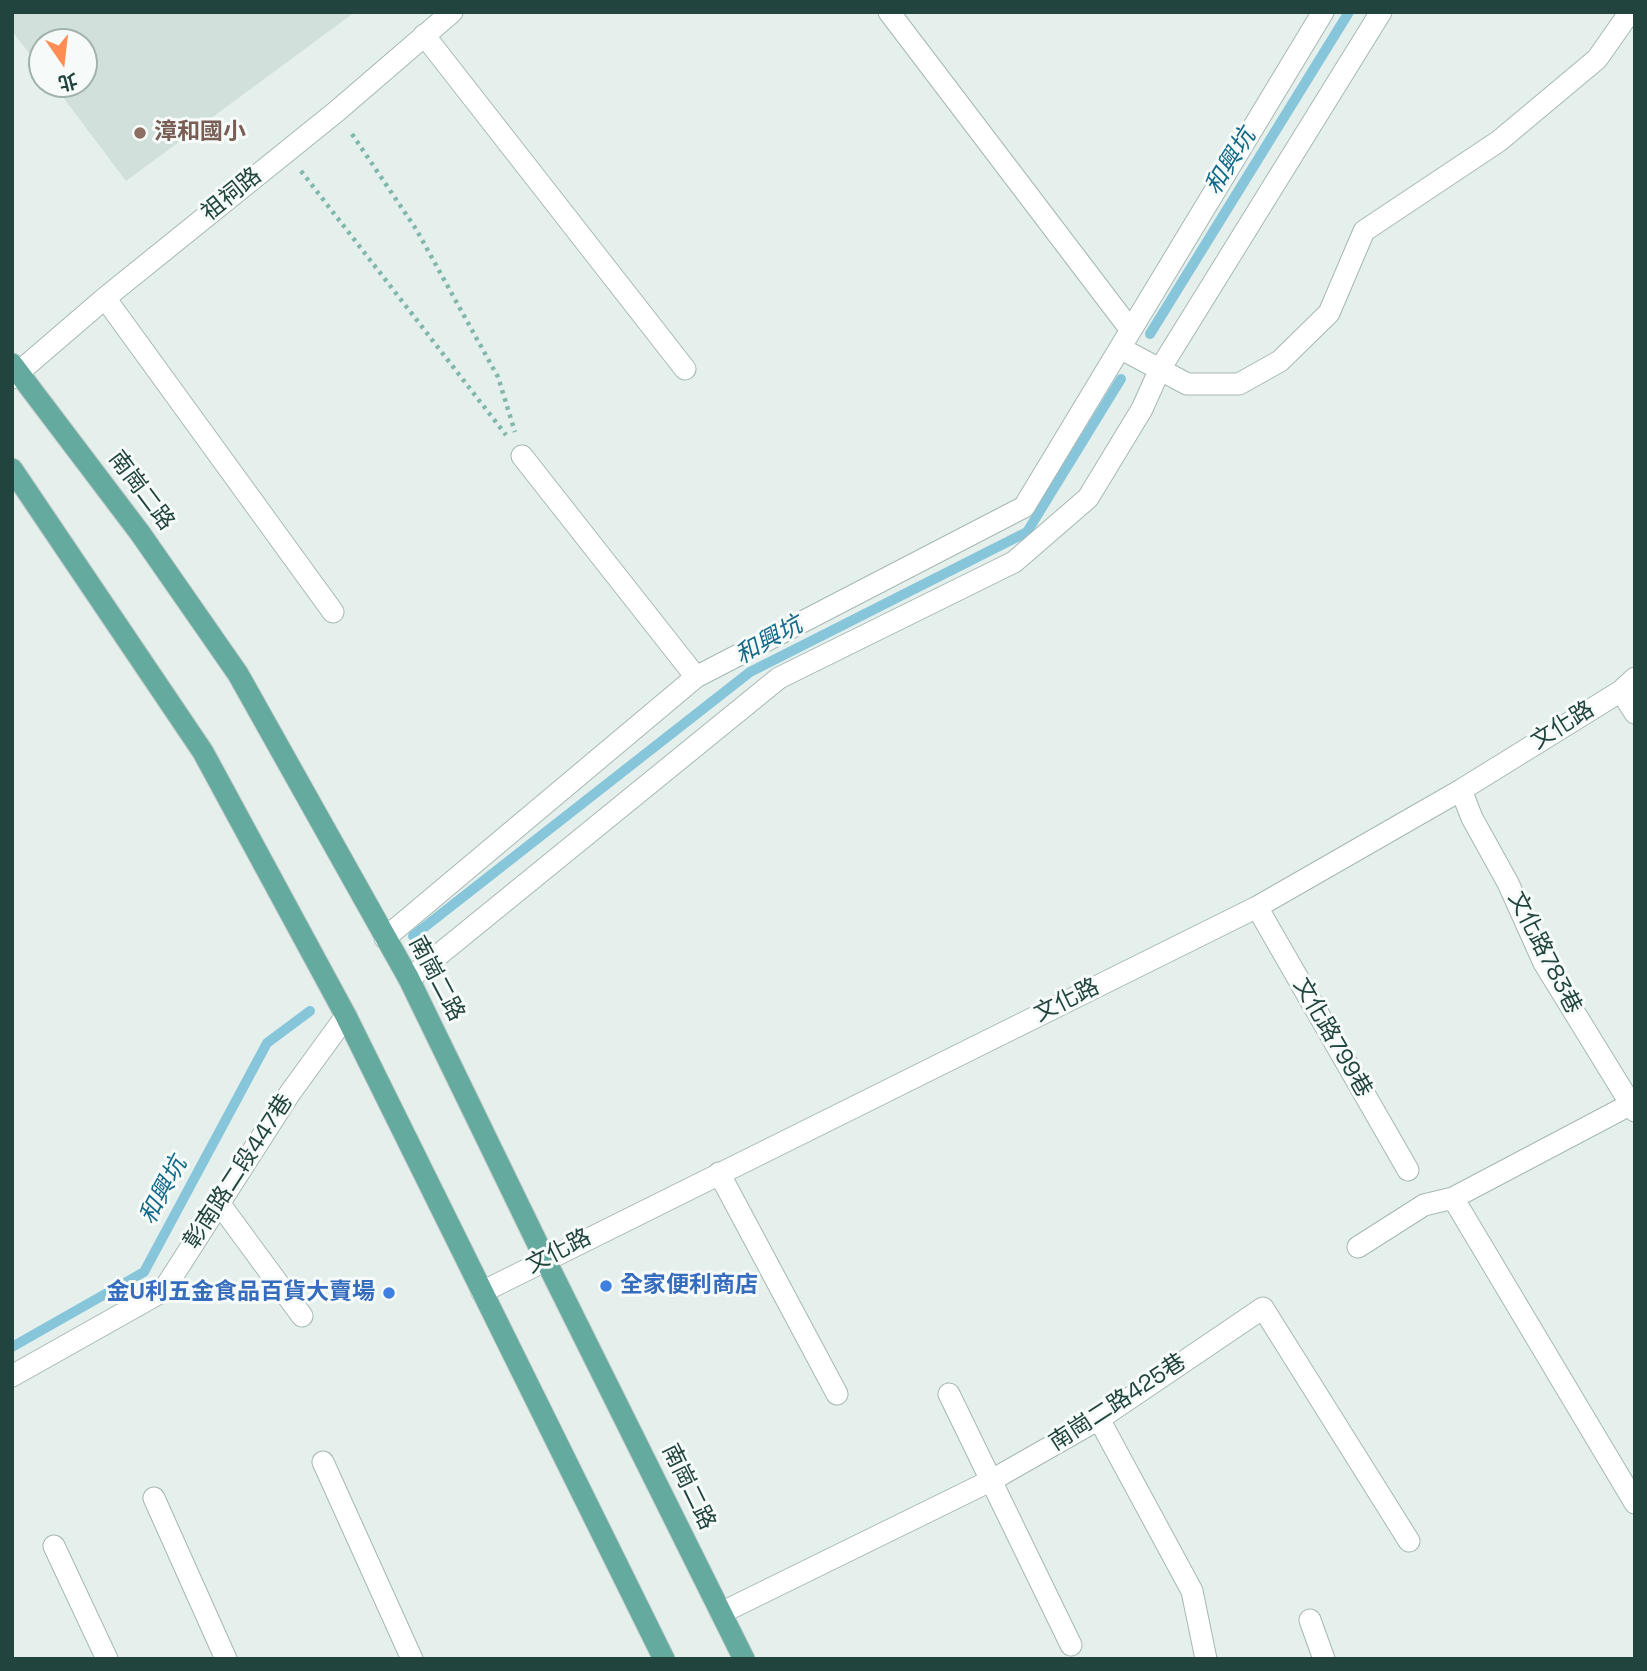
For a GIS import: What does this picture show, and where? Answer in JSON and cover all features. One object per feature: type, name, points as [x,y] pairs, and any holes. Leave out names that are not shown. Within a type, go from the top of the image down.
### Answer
[{"type":"main road","name":"南崗二路","points":[[14,372],[140,533],[238,674],[410,979],[545,1259],[744,1659]]},
{"type":"main road","points":[[12,469],[203,752],[346,1016],[664,1659]]},
{"type":"street","name":"祖祠路","points":[[14,372],[337,111],[452,12]]},
{"type":"street","points":[[889,12],[1130,328]]},
{"type":"street","points":[[385,938],[696,677],[1024,507],[1323,12]]},
{"type":"street","points":[[410,979],[779,678],[1014,562],[1088,498],[1142,410],[1160,369],[1381,12]]},
{"type":"street","points":[[1120,348],[1187,384],[1239,384],[1280,361],[1329,313],[1364,231],[1499,141],[1597,59],[1630,12]]},
{"type":"street","points":[[424,35],[685,369]]},
{"type":"street","points":[[105,298],[333,612]]},
{"type":"street","points":[[522,456],[696,677]]},
{"type":"street","points":[[1628,684],[1635,713]]},
{"type":"street","name":"文化路","points":[[482,1292],[1257,907],[1461,790],[1628,684]]},
{"type":"street","name":"文化路783巷","points":[[1461,790],[1472,817],[1508,883],[1544,963],[1633,1106]]},
{"type":"street","name":"文化路799巷","points":[[1257,907],[1408,1170]]},
{"type":"street","name":"彰南路二段447巷","points":[[12,1376],[163,1291],[289,1093],[346,1016]]},
{"type":"street","points":[[1358,1247],[1424,1205],[1453,1198],[1633,1106]]},
{"type":"street","points":[[719,1173],[837,1394]]},
{"type":"street","points":[[1453,1198],[1635,1503]]},
{"type":"street","points":[[219,1203],[302,1316]]},
{"type":"street","name":"南崗二路425巷","points":[[722,1614],[992,1480],[1099,1419],[1263,1308],[1409,1541]]},
{"type":"street","points":[[949,1394],[1071,1644]]},
{"type":"street","points":[[1099,1419],[1192,1591],[1206,1659]]},
{"type":"street","points":[[323,1462],[412,1659]]},
{"type":"street","points":[[154,1498],[226,1659]]},
{"type":"street","points":[[54,1546],[107,1659]]},
{"type":"street","points":[[1310,1620],[1324,1659]]},
{"type":"path","points":[[337,111],[416,229],[498,377],[522,456]]},
{"type":"path","points":[[286,151],[522,456]]},
{"type":"shaded area","name":"漳和國小","points":[[12,12],[355,12],[126,181],[64,98],[98,98],[98,28],[28,28],[28,52],[12,31]]},
{"type":"waterway","name":"和興坑","points":[[1150,334],[1349,12]]},
{"type":"waterway","name":"和興坑","points":[[413,936],[750,672],[1027,532],[1121,379]]},
{"type":"waterway","name":"和興坑","points":[[12,1347],[144,1272],[267,1043],[310,1011]]},
{"type":"place","name":"漳和國小","points":[[140,133]]},
{"type":"place","name":"全家便利商店","points":[[606,1286]]},
{"type":"place","name":"金U利五金食品百貨大賣場","points":[[389,1293]]}]
